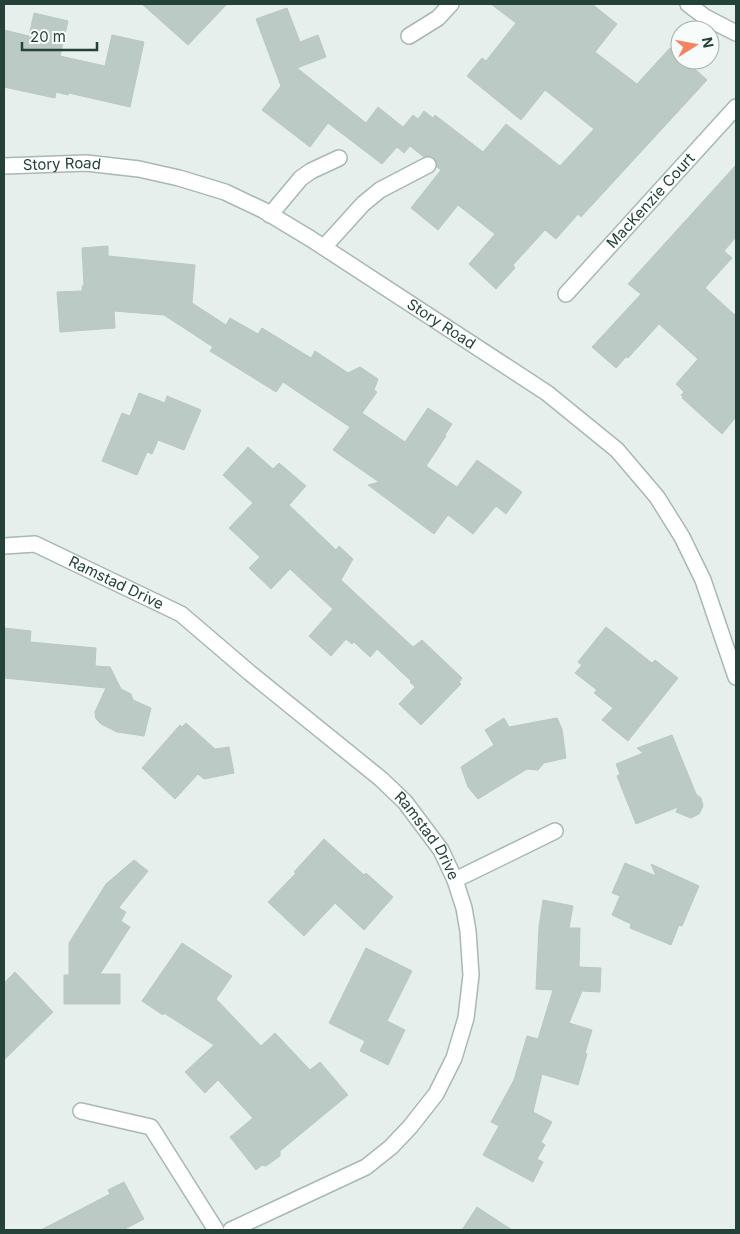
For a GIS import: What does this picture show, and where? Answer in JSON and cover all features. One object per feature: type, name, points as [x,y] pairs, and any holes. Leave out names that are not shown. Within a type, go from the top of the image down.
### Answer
[{"type":"street","points":[[409,36],[438,18],[451,4]]},
{"type":"street","points":[[688,4],[705,17],[736,32]]},
{"type":"street","name":"MacKenzie Court","points":[[566,294],[736,107]]},
{"type":"street","points":[[270,215],[301,178],[312,170],[339,158]]},
{"type":"street","name":"Story Road","points":[[4,166],[86,163],[138,169],[179,178],[225,192],[270,215],[324,247],[547,393],[617,450],[657,497],[682,537],[703,580],[736,678]]},
{"type":"street","points":[[324,247],[363,204],[380,190],[428,165]]},
{"type":"street","name":"Ramstad Drive","points":[[4,546],[35,544],[181,614],[250,674],[381,779],[405,802],[440,850],[455,880],[464,908],[468,931],[471,976],[463,1026],[454,1058],[436,1094],[410,1127],[391,1147],[366,1167],[231,1230]]},
{"type":"street","points":[[455,880],[555,832]]},
{"type":"street","points":[[81,1111],[151,1127],[216,1230]]},
{"type":"building","points":[[142,4],[227,4],[188,45]]},
{"type":"building","points":[[491,4],[592,4],[617,24],[595,52],[637,84],[670,48],[670,70],[696,70],[707,80],[581,217],[578,214],[556,239],[545,230],[513,265],[515,268],[496,289],[469,264],[495,234],[458,205],[438,230],[411,208],[441,170],[437,167],[433,157],[424,157],[410,146],[404,153],[397,147],[382,164],[328,123],[310,147],[262,110],[281,86],[256,19],[287,8],[300,42],[318,35],[326,57],[297,68],[366,123],[378,107],[403,127],[413,115],[418,119],[424,111],[433,118],[435,115],[483,152],[506,124],[560,166],[594,129],[545,90],[521,120],[467,76],[482,58],[486,61],[516,23]]},
{"type":"building","points":[[34,13],[68,21],[60,56],[105,66],[112,35],[144,42],[130,107],[69,93],[68,95],[56,92],[55,98],[4,87],[4,30],[29,36]]},
{"type":"building","points":[[736,165],[736,237],[724,251],[732,258],[705,288],[736,316],[736,417],[722,434],[682,398],[681,395],[684,392],[676,384],[698,359],[659,324],[628,358],[626,357],[616,368],[592,347],[641,294],[628,284]]},
{"type":"building","points":[[108,246],[108,256],[195,265],[192,303],[226,325],[230,318],[258,334],[262,328],[311,358],[315,351],[348,373],[360,367],[378,379],[374,390],[377,392],[362,413],[405,442],[428,408],[452,424],[426,466],[457,487],[477,460],[522,492],[506,514],[496,506],[473,534],[448,515],[434,534],[368,485],[379,482],[333,450],[350,427],[283,382],[276,392],[210,351],[213,347],[164,315],[114,311],[115,328],[60,332],[57,292],[82,291],[82,286],[84,286],[82,248]]},
{"type":"building","points":[[139,393],[165,403],[167,396],[201,410],[184,450],[158,440],[152,454],[147,452],[137,475],[102,461],[122,413],[130,416]]},
{"type":"building","points":[[248,447],[273,469],[279,463],[306,486],[289,505],[336,550],[339,546],[353,559],[341,580],[413,647],[422,640],[462,678],[459,682],[461,684],[421,725],[399,704],[415,687],[377,649],[370,657],[354,642],[352,644],[346,639],[331,656],[309,636],[333,609],[290,569],[271,589],[249,568],[260,557],[229,528],[253,503],[223,475]]},
{"type":"building","points":[[606,627],[652,663],[655,660],[678,678],[628,741],[602,720],[613,708],[594,693],[597,690],[575,673],[582,665],[578,662]]},
{"type":"building","points":[[4,628],[31,631],[30,642],[96,648],[95,666],[110,667],[121,689],[131,694],[133,700],[151,708],[144,736],[117,732],[101,724],[96,719],[95,712],[106,688],[4,678]]},
{"type":"building","points":[[504,718],[509,727],[557,718],[562,729],[566,758],[544,763],[538,770],[527,769],[478,799],[468,787],[461,767],[494,745],[485,730]]},
{"type":"building","points":[[186,723],[215,749],[229,747],[234,773],[204,779],[198,774],[175,799],[142,768],[180,725],[182,727]]},
{"type":"building","points":[[672,735],[696,794],[701,798],[703,806],[699,814],[691,818],[676,812],[678,807],[636,824],[617,776],[620,774],[616,764],[643,753],[637,748]]},
{"type":"building","points":[[324,839],[364,875],[366,873],[393,897],[364,930],[335,903],[304,936],[268,902],[296,873],[294,872]]},
{"type":"building","points":[[134,860],[148,871],[119,908],[126,912],[121,921],[130,927],[100,974],[120,974],[120,1004],[64,1004],[64,975],[69,975],[69,943],[106,884]]},
{"type":"building","points":[[625,863],[656,876],[651,864],[699,886],[682,926],[679,925],[671,945],[630,928],[631,924],[612,915],[620,896],[612,893]]},
{"type":"building","points":[[543,900],[573,906],[569,928],[580,928],[579,967],[601,968],[600,992],[582,991],[569,1023],[592,1030],[578,1085],[542,1074],[533,1112],[552,1122],[541,1142],[545,1145],[537,1159],[543,1162],[533,1182],[483,1155],[499,1126],[491,1122],[514,1080],[527,1036],[538,1039],[553,990],[536,989],[539,927]]},
{"type":"building","points":[[182,943],[232,976],[216,999],[261,1046],[275,1033],[310,1070],[320,1062],[348,1095],[280,1151],[280,1156],[266,1166],[262,1165],[256,1170],[230,1137],[253,1118],[218,1080],[205,1093],[185,1072],[214,1045],[142,1001]]},
{"type":"building","points":[[366,948],[412,971],[387,1021],[405,1030],[388,1065],[360,1051],[365,1041],[329,1023]]},
{"type":"building","points":[[15,972],[53,1012],[4,1060],[4,983]]},
{"type":"building","points":[[124,1182],[144,1219],[123,1230],[41,1230],[110,1194],[108,1190]]},
{"type":"building","points":[[477,1207],[512,1230],[462,1230]]}]
